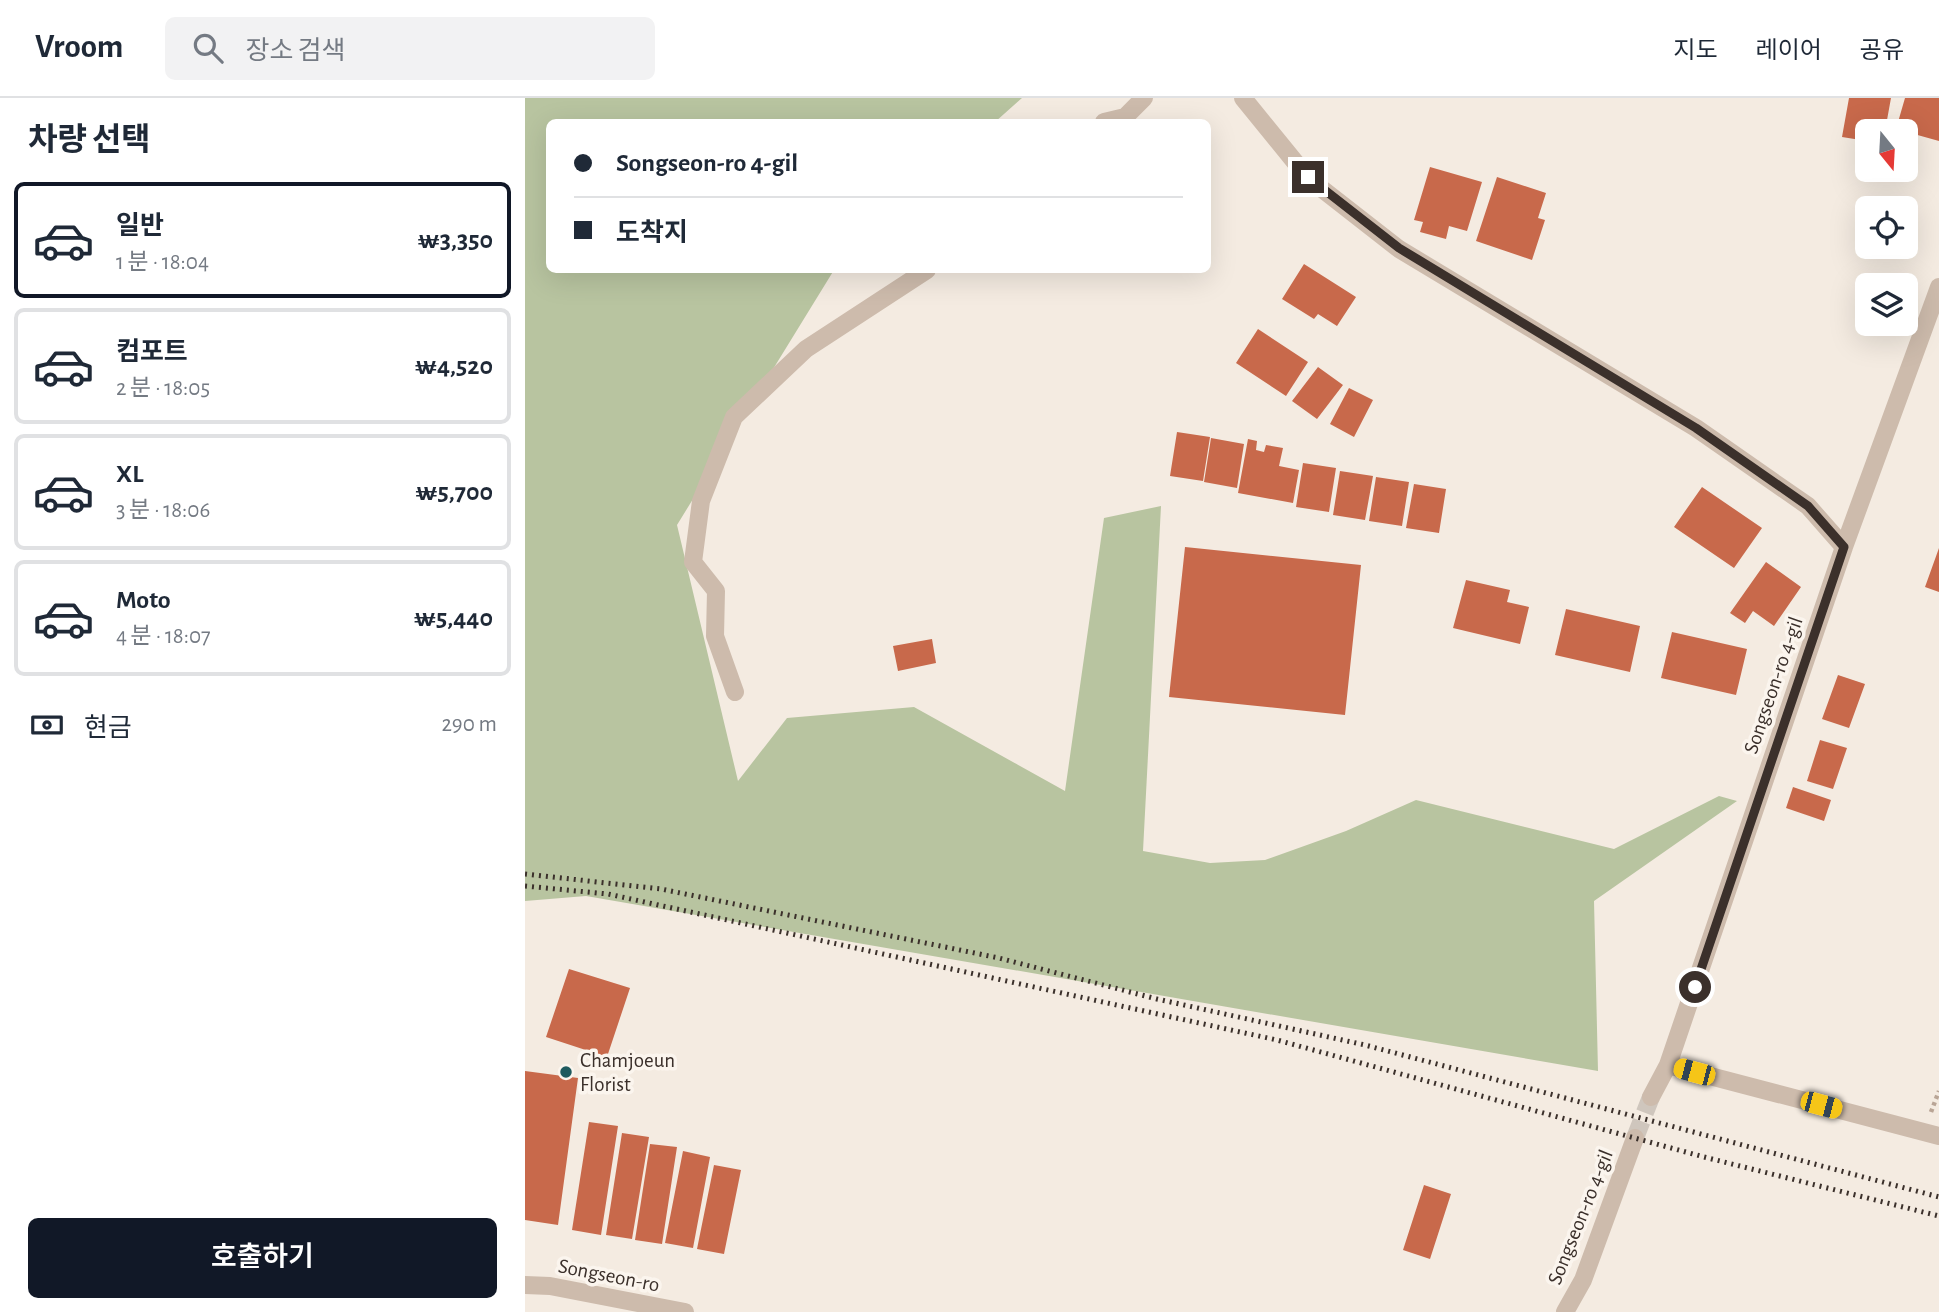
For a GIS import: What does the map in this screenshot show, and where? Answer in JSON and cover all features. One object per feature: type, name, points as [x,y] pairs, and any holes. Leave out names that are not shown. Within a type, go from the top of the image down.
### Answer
[{"type":"street","points":[[1117,119],[1125,117],[1144,98]]},
{"type":"street","points":[[1243,98],[1308,177],[1399,248],[1696,428],[1808,506],[1844,547]]},
{"type":"street","points":[[735,692],[715,636],[716,592],[694,562],[701,500],[734,417],[806,349],[922,273]]},
{"type":"street","name":"Songseon-ro 4-gil","points":[[1651,1097],[1668,1065],[1844,547],[1939,287]]},
{"type":"street","points":[[1668,1065],[1939,1136]]},
{"type":"street","name":"Songseon-ro 4-gil","points":[[1565,1312],[1583,1280],[1635,1138]]},
{"type":"street","name":"Songseon-ro","points":[[525,1285],[550,1286],[685,1312]]},
{"type":"green space","points":[[525,98],[1022,98],[998,119],[546,119],[546,273],[832,273],[677,525],[738,781],[787,718],[914,707],[1065,791],[1104,518],[1161,506],[1143,851],[1210,863],[1265,860],[1346,831],[1416,800],[1614,849],[1719,796],[1737,801],[1594,901],[1598,1071],[586,896],[525,901]]},
{"type":"building","points":[[1849,98],[1891,98],[1887,119],[1855,119],[1855,139],[1842,137]]},
{"type":"building","points":[[1905,98],[1939,98],[1939,141],[1918,135],[1918,119],[1899,119]]},
{"type":"building","points":[[1430,167],[1482,182],[1467,231],[1449,226],[1446,239],[1420,232],[1423,222],[1414,220]]},
{"type":"building","points":[[1497,177],[1546,193],[1538,218],[1545,220],[1532,260],[1476,241]]},
{"type":"building","points":[[1304,264],[1356,297],[1337,326],[1318,314],[1314,319],[1282,299]]},
{"type":"building","points":[[1258,329],[1308,362],[1286,396],[1236,363]]},
{"type":"building","points":[[1318,367],[1343,385],[1317,419],[1292,401]]},
{"type":"building","points":[[1349,388],[1373,400],[1354,437],[1330,424]]},
{"type":"building","points":[[1177,432],[1210,437],[1203,481],[1170,476]]},
{"type":"building","points":[[1211,438],[1244,444],[1237,488],[1204,482]]},
{"type":"building","points":[[1248,439],[1257,441],[1256,450],[1264,452],[1266,445],[1283,448],[1279,466],[1299,470],[1293,503],[1238,493]]},
{"type":"building","points":[[1303,463],[1336,468],[1329,512],[1296,507]]},
{"type":"building","points":[[1340,471],[1373,476],[1365,520],[1333,515]]},
{"type":"building","points":[[1376,477],[1409,482],[1402,526],[1369,521]]},
{"type":"building","points":[[1414,484],[1446,489],[1439,533],[1406,528]]},
{"type":"building","points":[[1702,487],[1762,528],[1734,568],[1674,527]]},
{"type":"building","points":[[1185,547],[1361,565],[1345,715],[1169,697]]},
{"type":"building","points":[[1939,548],[1939,592],[1925,587]]},
{"type":"building","points":[[1766,562],[1801,587],[1774,626],[1753,611],[1745,623],[1730,613]]},
{"type":"building","points":[[1466,580],[1510,590],[1507,602],[1529,607],[1520,644],[1453,628]]},
{"type":"building","points":[[1566,609],[1640,626],[1630,672],[1555,655]]},
{"type":"building","points":[[1672,632],[1747,649],[1736,695],[1661,678]]},
{"type":"building","points":[[932,639],[936,663],[898,671],[893,646]]},
{"type":"building","points":[[1838,675],[1865,684],[1849,728],[1822,719]]},
{"type":"building","points":[[1820,740],[1847,748],[1833,789],[1807,781]]},
{"type":"building","points":[[1793,787],[1831,800],[1824,821],[1786,808]]},
{"type":"building","points":[[569,969],[630,988],[607,1057],[546,1037]]},
{"type":"building","points":[[525,1071],[578,1078],[558,1225],[525,1220]]},
{"type":"building","points":[[589,1122],[618,1126],[601,1235],[572,1230]]},
{"type":"building","points":[[622,1133],[649,1137],[632,1239],[606,1235]]},
{"type":"building","points":[[650,1144],[677,1147],[662,1244],[635,1240]]},
{"type":"building","points":[[683,1151],[710,1157],[693,1248],[665,1243]]},
{"type":"building","points":[[714,1165],[741,1170],[724,1254],[697,1249]]},
{"type":"building","points":[[1424,1185],[1451,1194],[1430,1259],[1403,1250]]},
{"type":"tunnel","points":[[1635,1138],[1651,1097]]},
{"type":"railway","points":[[525,874],[661,889],[999,958],[1157,999],[1365,1045],[1939,1197]]},
{"type":"railway","points":[[525,886],[608,894],[1277,1040],[1704,1157],[1939,1216]]},
{"type":"place","name":"Chamjoeun Florist","points":[[566,1072]]},
{"type":"route","points":[[1308,177],[1399,248],[1696,428],[1808,506],[1844,547],[1695,987]]}]
